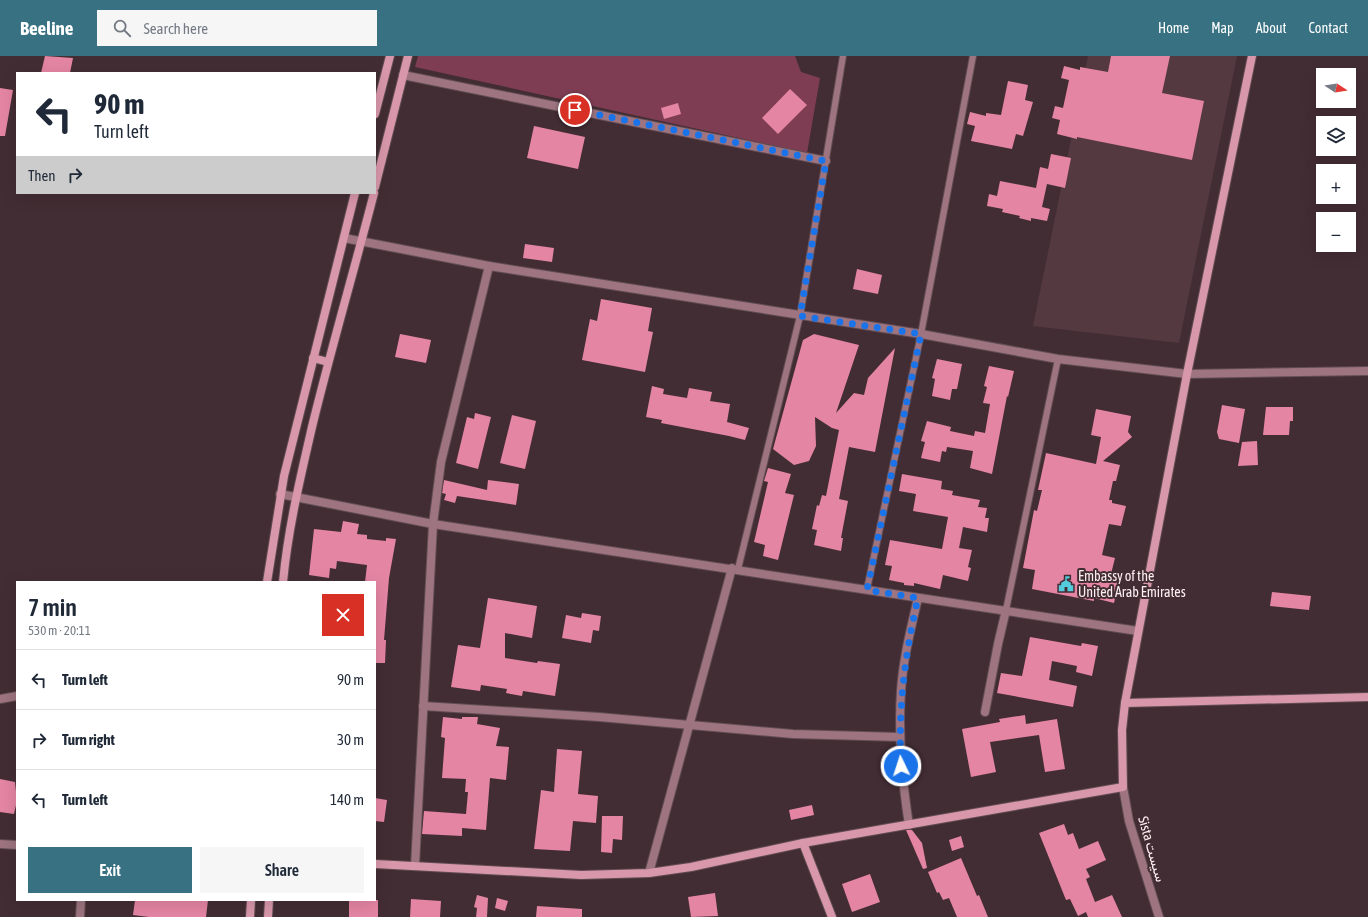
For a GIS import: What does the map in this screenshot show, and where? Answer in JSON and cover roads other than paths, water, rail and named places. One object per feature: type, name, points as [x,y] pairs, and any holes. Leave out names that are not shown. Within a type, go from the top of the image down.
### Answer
[{"type":"main road","points":[[376,110],[390,56]]},
{"type":"main road","points":[[376,183],[408,56]]},
{"type":"main road","points":[[376,864],[581,875],[649,873],[691,867],[803,843],[1123,787],[1122,730],[1125,704],[1187,374],[1252,56]]},
{"type":"main road","points":[[267,581],[280,494],[355,194]]},
{"type":"main road","points":[[283,581],[296,497],[328,362],[374,194]]},
{"type":"main road","points":[[313,358],[328,362]]},
{"type":"main road","points":[[1125,704],[1368,697]]},
{"type":"main road","points":[[803,843],[832,917]]},
{"type":"main road","points":[[250,917],[251,901]]},
{"type":"main road","points":[[268,917],[269,901]]},
{"type":"street","points":[[403,75],[826,161]]},
{"type":"street","points":[[344,238],[489,266],[921,334],[1058,359],[1187,374],[1368,371]]},
{"type":"street","points":[[415,866],[433,524],[441,462],[489,266]]},
{"type":"street","points":[[280,494],[433,524],[1138,631]]},
{"type":"street","points":[[649,873],[689,725],[735,569]]},
{"type":"street","points":[[909,825],[902,781],[900,737],[901,690],[907,643],[918,598]]},
{"type":"street","points":[[984,712],[1006,610]]},
{"type":"street","points":[[0,699],[16,696]]},
{"type":"street","points":[[423,706],[518,711],[793,734],[900,737]]},
{"type":"street","name":"Sista سيست","points":[[1123,787],[1129,821],[1160,917]]},
{"type":"street","points":[[0,844],[16,845]]},
{"type":"street","points":[[80,901],[80,917]]},
{"type":"lane","points":[[735,569],[800,316],[843,56]]},
{"type":"lane","points":[[867,590],[921,334],[973,56]]},
{"type":"lane","points":[[1006,610],[1058,359]]},
{"type":"place","name":"Embassy of the United Arab Emirates","points":[[1066,584]]}]
